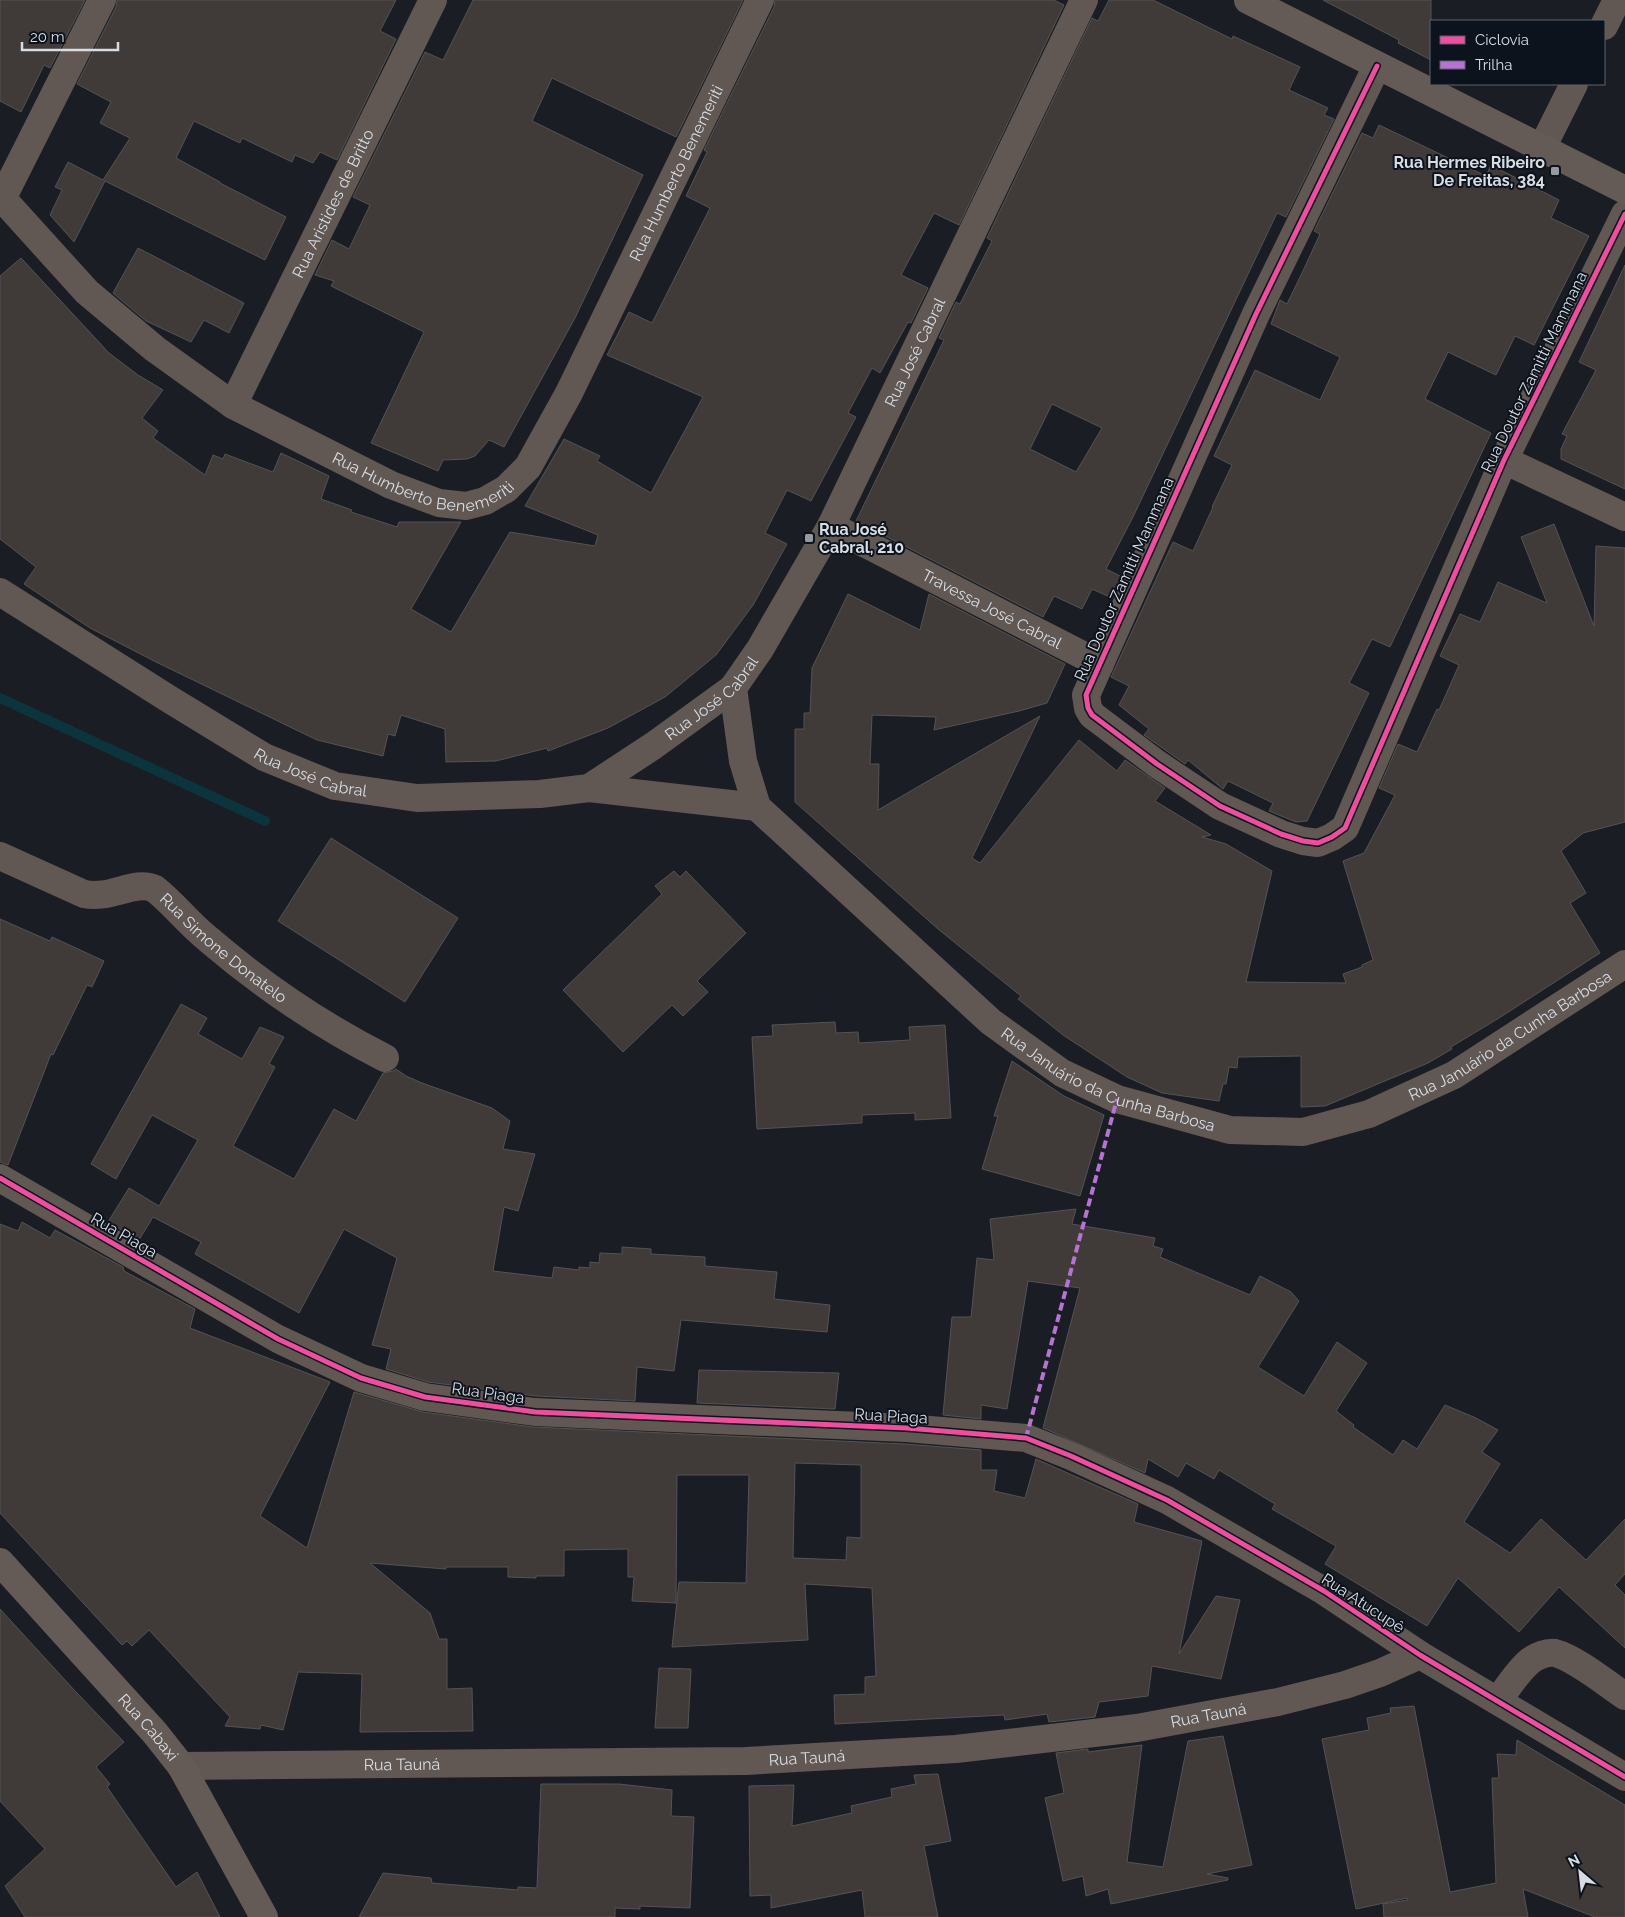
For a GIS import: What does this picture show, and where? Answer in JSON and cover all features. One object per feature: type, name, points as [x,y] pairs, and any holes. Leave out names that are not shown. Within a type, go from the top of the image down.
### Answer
[{"type":"street","points":[[1,198],[102,0]]},
{"type":"street","name":"Rua Aristides de Britto","points":[[233,406],[433,0]]},
{"type":"street","name":"Rua Humberto Benemeriti","points":[[1,198],[88,292],[155,349],[233,406],[391,485],[439,503],[466,506],[485,501],[506,489],[528,467],[568,393],[760,0]]},
{"type":"street","name":"Rua José Cabral","points":[[0,592],[264,757],[335,786],[417,798],[540,794],[589,788],[653,746],[733,688],[760,649],[831,526],[1084,0]]},
{"type":"street","points":[[1248,0],[1625,190]]},
{"type":"street","points":[[1605,24],[1617,0]]},
{"type":"street","name":"Rua Doutor Zamitti Mammana","points":[[1377,66],[1256,314],[1086,695],[1086,701],[1092,715],[1157,764],[1220,806],[1281,834],[1303,841],[1318,843],[1332,837],[1345,828],[1504,460],[1625,214]]},
{"type":"street","points":[[1542,148],[1574,85]]},
{"type":"street","points":[[1504,460],[1625,517]]},
{"type":"street","name":"Travessa José Cabral","points":[[831,526],[1100,664]]},
{"type":"street","points":[[589,788],[757,807],[743,760],[733,688]]},
{"type":"street","name":"Rua Januário da Cunha Barbosa","points":[[757,807],[991,1022],[1062,1073],[1117,1098],[1230,1130],[1303,1132],[1369,1114],[1454,1075],[1625,964]]},
{"type":"street","name":"Rua Simone Donatelo","points":[[0,856],[84,894],[106,896],[137,886],[149,886],[155,889],[206,938],[271,991],[342,1037],[385,1058]]},
{"type":"street","name":"Rua Piaga","points":[[0,1178],[278,1339],[361,1378],[425,1398],[535,1412],[906,1428],[1026,1438]]},
{"type":"street","name":"Rua Atucupê","points":[[1026,1438],[1071,1456],[1167,1500],[1324,1591],[1420,1655],[1625,1777]]},
{"type":"street","name":"Rua Cabaxi","points":[[0,1562],[155,1734],[181,1766],[264,1917]]},
{"type":"street","points":[[1498,1700],[1519,1671],[1532,1660],[1544,1654],[1554,1653],[1577,1664],[1625,1696]]},
{"type":"street","name":"Rua Tauná","points":[[181,1766],[746,1761],[956,1749],[1137,1728],[1278,1702],[1346,1685],[1380,1673],[1420,1655]]},
{"type":"building","points":[[0,0],[85,0],[50,68],[44,65],[21,112],[0,101]]},
{"type":"building","points":[[117,0],[396,0],[380,31],[396,39],[337,160],[320,152],[313,163],[295,155],[292,162],[242,138],[240,143],[194,121],[176,158],[286,217],[265,260],[105,181],[74,242],[50,215],[62,190],[55,187],[68,162],[103,180],[130,138],[100,123],[111,102],[77,84],[116,7]]},
{"type":"building","points":[[473,0],[743,0],[676,137],[552,78],[532,121],[643,175],[575,318],[504,447],[489,440],[475,456],[467,459],[443,460],[438,471],[371,443],[424,332],[331,286],[334,281],[315,275],[332,240],[349,249],[370,205],[353,197],[425,52],[443,60]]},
{"type":"building","points":[[775,0],[1054,0],[1064,5],[959,225],[934,213],[901,275],[928,288],[911,323],[908,322],[880,373],[872,368],[848,413],[856,417],[811,501],[787,490],[765,533],[787,544],[753,605],[716,655],[665,697],[608,728],[548,751],[547,748],[496,761],[446,762],[445,729],[401,715],[395,736],[388,734],[383,756],[317,740],[90,628],[24,584],[36,567],[0,539],[0,276],[21,258],[109,353],[138,375],[163,390],[142,418],[158,431],[153,438],[205,475],[213,455],[223,459],[225,454],[273,472],[281,453],[329,476],[321,499],[352,510],[351,512],[397,527],[399,522],[461,522],[411,609],[451,632],[510,532],[595,546],[598,535],[525,506],[564,439],[600,456],[597,461],[651,493],[703,397],[607,355],[629,312],[652,323],[710,208],[686,196],[707,152],[704,150],[774,7]]},
{"type":"building","points":[[1109,0],[1153,0],[1232,39],[1233,36],[1300,67],[1289,90],[1328,108],[1324,115],[1334,119],[1286,217],[1277,213],[1133,517],[1106,569],[1122,577],[1112,598],[1092,589],[1082,609],[1054,596],[1043,617],[856,521],[944,340],[939,338],[956,302],[960,304],[992,241],[987,238],[1092,18],[1098,21]],"holes":[[[1052,404],[1102,428],[1076,472],[1030,449]]]},
{"type":"building","points":[[1323,0],[1431,0],[1430,59],[1398,43],[1399,40]]},
{"type":"building","points":[[1379,125],[1486,176],[1491,165],[1559,200],[1551,218],[1589,236],[1534,345],[1515,336],[1496,375],[1448,352],[1425,399],[1491,433],[1390,647],[1372,639],[1349,683],[1369,693],[1307,821],[1296,822],[1269,811],[1273,803],[1228,781],[1223,789],[1188,760],[1185,764],[1144,735],[1149,729],[1119,705],[1129,686],[1111,677],[1173,542],[1193,551],[1232,465],[1214,456],[1255,370],[1320,400],[1340,357],[1271,324],[1280,300],[1287,304],[1302,273],[1320,234],[1314,231],[1362,133],[1373,138]]},
{"type":"building","points":[[138,248],[244,303],[229,333],[204,320],[191,342],[146,321],[113,293]]},
{"type":"building","points":[[1625,265],[1625,489],[1561,459],[1561,449],[1567,436],[1562,434],[1596,370],[1579,362]]},
{"type":"building","points":[[1554,524],[1594,626],[1596,546],[1625,548],[1625,822],[1583,833],[1561,851],[1586,893],[1570,903],[1600,953],[1428,1063],[1325,1106],[1301,1107],[1301,1056],[1238,1057],[1237,1068],[1229,1067],[1226,1084],[1223,1084],[1219,1101],[1162,1093],[1127,1077],[1063,1035],[1018,999],[1021,996],[938,929],[795,802],[795,729],[804,729],[804,713],[810,713],[812,668],[848,594],[920,630],[929,594],[1065,664],[1047,703],[1019,711],[934,730],[936,717],[872,715],[870,764],[879,764],[878,810],[1040,716],[972,858],[980,863],[1079,740],[1117,771],[1125,760],[1165,788],[1155,801],[1211,835],[1202,837],[1226,844],[1272,871],[1246,982],[1346,983],[1343,974],[1362,967],[1362,965],[1373,960],[1343,861],[1364,853],[1395,795],[1379,788],[1398,744],[1417,752],[1437,709],[1439,710],[1459,665],[1440,656],[1460,614],[1480,622],[1498,582],[1547,603],[1521,537]]},
{"type":"building","points":[[331,838],[458,918],[405,1002],[278,921]]},
{"type":"building","points":[[674,871],[680,877],[686,871],[746,933],[697,981],[708,992],[683,1016],[672,1005],[623,1052],[563,990],[662,894],[655,886]]},
{"type":"building","points":[[0,919],[50,941],[52,937],[104,961],[92,987],[87,985],[53,1055],[51,1054],[8,1165],[0,1162]]},
{"type":"building","points":[[181,1004],[207,1018],[198,1034],[242,1059],[260,1027],[284,1037],[269,1064],[275,1067],[233,1146],[294,1179],[334,1109],[356,1121],[383,1073],[396,1069],[422,1083],[492,1108],[510,1121],[503,1149],[535,1154],[518,1211],[504,1207],[493,1271],[552,1278],[554,1267],[579,1270],[579,1267],[590,1268],[590,1262],[599,1263],[600,1253],[622,1254],[622,1247],[651,1249],[651,1254],[705,1257],[705,1266],[777,1272],[774,1299],[830,1305],[827,1332],[681,1320],[674,1371],[637,1367],[635,1401],[536,1396],[428,1382],[386,1369],[391,1349],[372,1345],[397,1258],[344,1229],[299,1313],[195,1254],[201,1242],[153,1217],[139,1240],[108,1222],[129,1188],[159,1206],[198,1140],[152,1115],[116,1179],[91,1164]]},
{"type":"building","points":[[835,1022],[836,1033],[858,1032],[859,1043],[910,1040],[909,1027],[945,1025],[951,1118],[915,1120],[915,1113],[862,1115],[862,1123],[757,1129],[752,1037],[773,1036],[772,1025]]},
{"type":"building","points":[[1012,1061],[1064,1096],[1104,1115],[1080,1196],[982,1169],[998,1116],[994,1116]]},
{"type":"building","points":[[1076,1209],[1072,1224],[1155,1238],[1153,1246],[1163,1249],[1160,1257],[1250,1295],[1260,1276],[1291,1292],[1299,1301],[1258,1367],[1304,1396],[1337,1342],[1367,1363],[1336,1411],[1354,1425],[1353,1427],[1393,1455],[1403,1440],[1417,1449],[1445,1405],[1498,1430],[1482,1452],[1500,1464],[1464,1522],[1510,1553],[1541,1519],[1586,1560],[1625,1519],[1625,1574],[1615,1585],[1625,1595],[1625,1648],[1559,1587],[1519,1632],[1458,1578],[1427,1626],[1325,1564],[1336,1546],[1272,1509],[1275,1504],[1219,1470],[1214,1479],[1186,1463],[1178,1477],[1148,1459],[1145,1473],[1043,1428],[1080,1288],[1028,1281],[1007,1409],[981,1405],[981,1419],[943,1415],[952,1317],[971,1317],[977,1258],[994,1260],[990,1219]]},
{"type":"building","points":[[22,1222],[50,1238],[55,1230],[123,1267],[124,1271],[195,1309],[190,1328],[330,1382],[260,1516],[307,1548],[354,1392],[423,1412],[533,1427],[905,1444],[981,1450],[981,1470],[997,1470],[994,1491],[1025,1498],[1036,1459],[1138,1504],[1134,1522],[1202,1541],[1179,1654],[1216,1596],[1240,1600],[1221,1679],[1152,1666],[1148,1696],[1099,1702],[1095,1717],[1049,1722],[1047,1714],[1005,1720],[1004,1715],[835,1724],[834,1695],[865,1694],[865,1677],[876,1676],[872,1588],[805,1584],[808,1640],[672,1647],[679,1582],[746,1583],[749,1475],[677,1475],[676,1603],[632,1601],[634,1577],[628,1577],[628,1549],[564,1550],[564,1576],[536,1576],[536,1578],[508,1577],[508,1567],[446,1567],[446,1569],[370,1563],[430,1613],[439,1639],[447,1639],[447,1689],[472,1688],[473,1731],[360,1732],[362,1674],[298,1672],[283,1730],[261,1725],[260,1729],[225,1726],[230,1717],[149,1630],[132,1646],[127,1641],[122,1645],[0,1513],[0,1224],[18,1231]],"holes":[[[795,1463],[861,1465],[861,1538],[847,1537],[846,1560],[793,1558]]]},
{"type":"building","points":[[699,1370],[839,1373],[835,1409],[697,1403]]},
{"type":"building","points":[[0,1609],[124,1742],[96,1767],[110,1784],[107,1787],[176,1887],[197,1872],[220,1917],[25,1917],[5,1886],[45,1849],[0,1801]]},
{"type":"building","points":[[659,1668],[691,1669],[688,1728],[655,1728]]},
{"type":"building","points":[[1414,1706],[1450,1892],[1496,1883],[1492,1778],[1499,1778],[1497,1754],[1516,1755],[1517,1740],[1625,1805],[1625,1917],[1595,1917],[1523,1889],[1528,1917],[1384,1917],[1383,1904],[1408,1900],[1407,1898],[1356,1909],[1322,1739],[1369,1730],[1367,1718],[1391,1713],[1390,1708]]},
{"type":"building","points":[[1223,1736],[1252,1865],[1207,1874],[1228,1878],[1228,1880],[1111,1904],[1108,1889],[1086,1896],[1083,1876],[1063,1881],[1045,1798],[1064,1793],[1056,1753],[1088,1749],[1088,1752],[1142,1745],[1127,1862],[1163,1867],[1188,1741]]},
{"type":"building","points":[[938,1774],[951,1841],[924,1846],[938,1917],[865,1917],[862,1890],[771,1908],[771,1895],[750,1896],[749,1786],[794,1785],[792,1826],[852,1813],[851,1806],[892,1797],[891,1789],[916,1784],[914,1775]]},
{"type":"building","points":[[541,1784],[619,1784],[672,1790],[671,1816],[694,1817],[690,1908],[640,1906],[640,1909],[615,1908],[615,1917],[359,1917],[383,1873],[431,1878],[432,1883],[518,1890],[518,1887],[537,1888]]},
{"type":"waterway","points":[[0,698],[265,821]]},
{"type":"marked path","points":[[1026,1438],[1117,1099]]},
{"type":"cycle path","points":[[1377,66],[1256,314],[1086,695],[1088,708],[1092,715],[1157,764],[1220,806],[1281,834],[1303,841],[1318,843],[1332,837],[1345,828],[1504,460],[1625,214]]},
{"type":"cycle path","points":[[0,1178],[278,1339],[361,1378],[425,1397],[535,1412],[906,1428],[1026,1438],[1071,1456],[1167,1500],[1324,1591],[1420,1655],[1625,1777]]},
{"type":"place","name":"Rua Hermes Ribeiro De Freitas, 384","points":[[1555,171]]},
{"type":"place","name":"Rua José Cabral, 210","points":[[809,538]]}]
